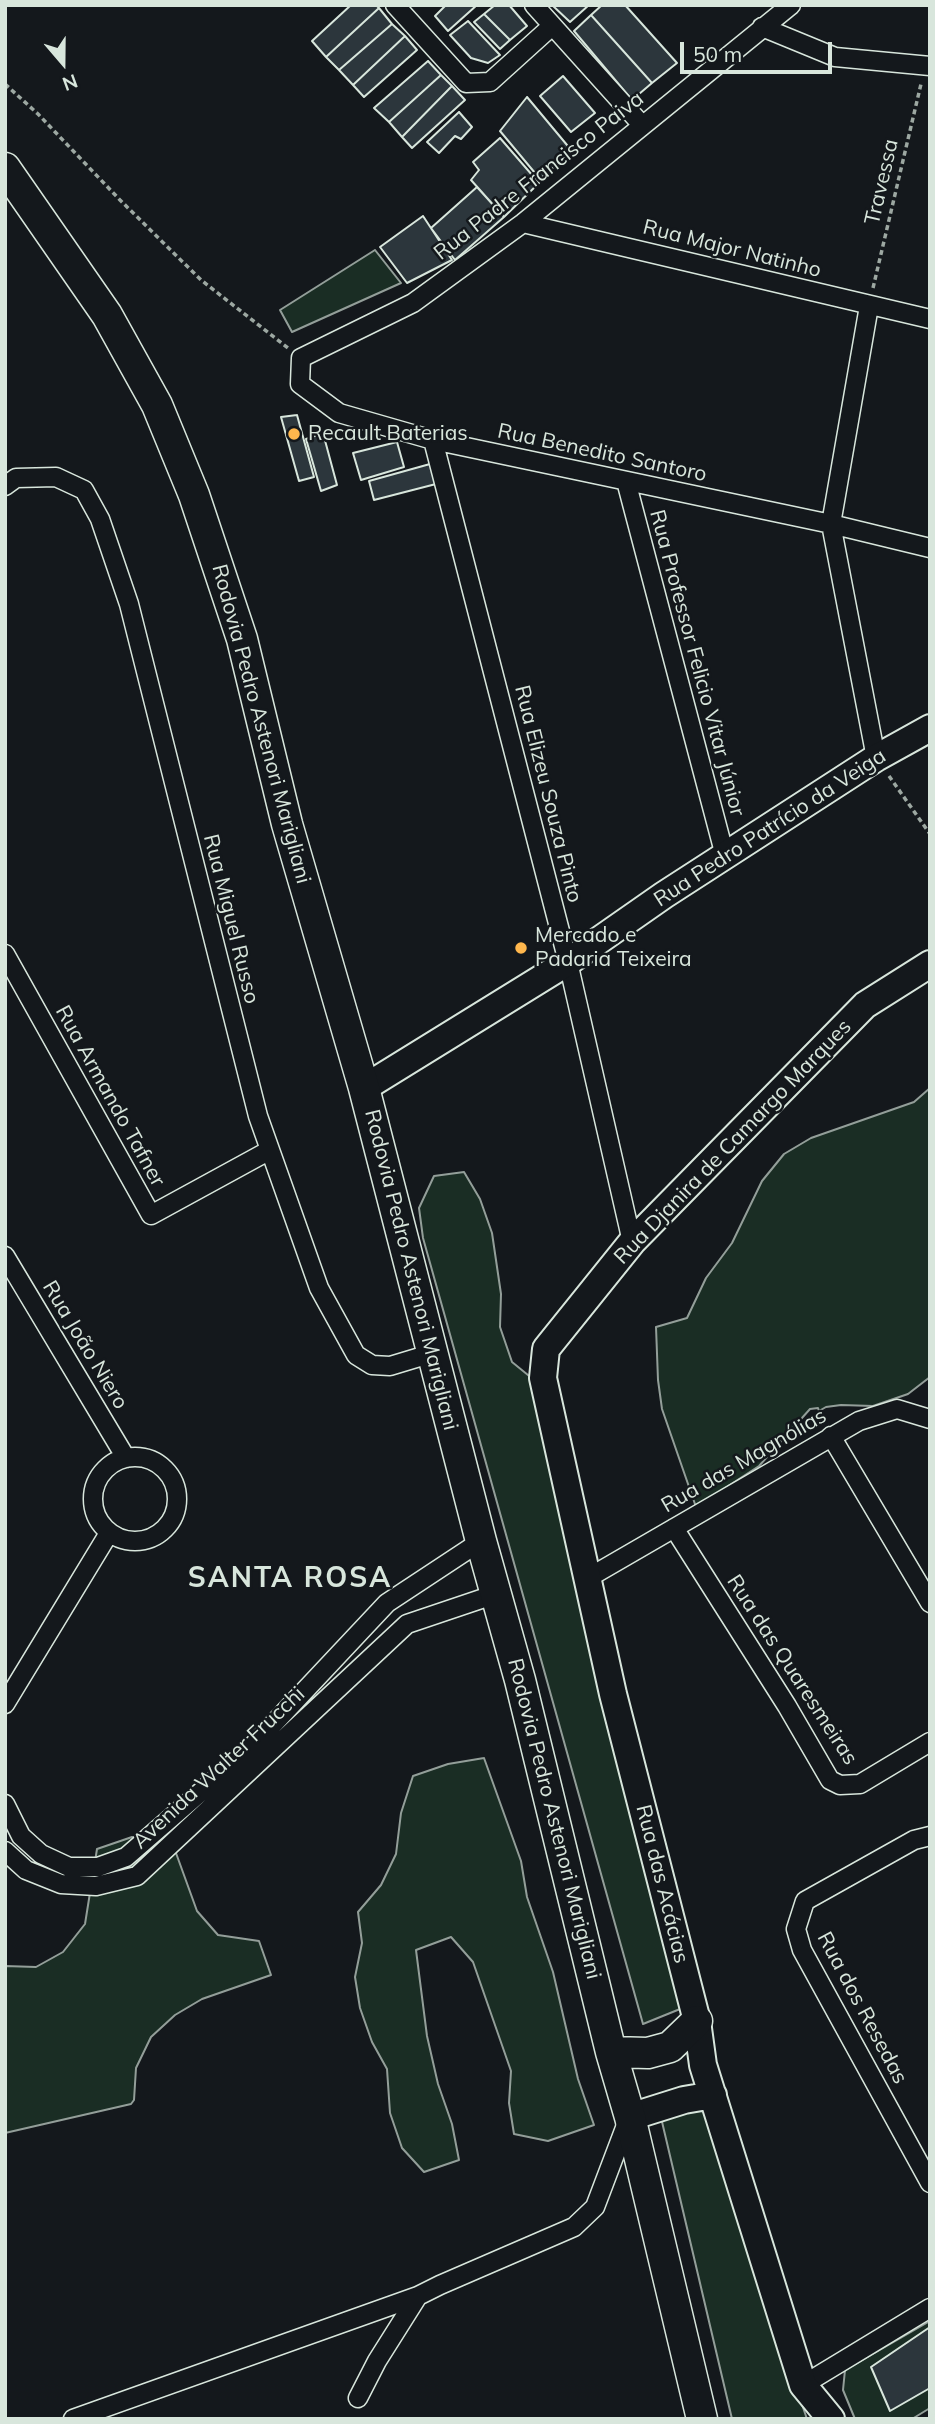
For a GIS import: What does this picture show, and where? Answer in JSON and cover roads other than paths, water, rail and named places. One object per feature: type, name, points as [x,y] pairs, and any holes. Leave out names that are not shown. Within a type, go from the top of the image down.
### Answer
[{"type":"main road","name":"Rodovia Pedro Astenori Marigliani","points":[[5,168],[107,315],[157,405],[194,495],[242,639],[287,824],[364,1088],[481,1541],[520,1680],[611,2052],[630,2117],[702,2419]]},
{"type":"main road","points":[[611,2052],[648,2053],[670,2047],[697,2021]]},
{"type":"street","points":[[395,5],[466,83],[489,82],[552,26]]},
{"type":"street","points":[[534,5],[642,125]]},
{"type":"street","name":"Rua Padre Francisco Paiva","points":[[301,358],[413,303],[523,223],[790,5]]},
{"type":"street","points":[[762,27],[835,57],[927,65]]},
{"type":"street","name":"Rua Major Natinho","points":[[523,223],[930,319]]},
{"type":"street","points":[[869,306],[831,524],[876,758]]},
{"type":"street","name":"Rua Benedito Santoro","points":[[301,358],[300,384],[339,413],[433,440],[831,524],[930,548]]},
{"type":"street","name":"Rua Elizeu Souza Pinto","points":[[433,440],[568,962],[632,1242]]},
{"type":"street","name":"Rua Miguel Russo","points":[[5,486],[16,478],[56,477],[84,490],[100,519],[129,604],[258,1116],[319,1288],[356,1355],[372,1365],[390,1366],[433,1353]]},
{"type":"street","name":"Rua Professor Felicio Vitar Júnior","points":[[626,481],[725,856]]},
{"type":"street","name":"Rua Pedro Patrício da Veiga","points":[[364,1088],[568,962],[876,758],[930,729]]},
{"type":"street","name":"Rua Armando Tafner","points":[[5,954],[151,1215],[270,1150]]},
{"type":"street","name":"Rua Djanira de Camargo Marques","points":[[543,1378],[546,1349],[632,1242],[865,1005],[930,964]]},
{"type":"street","name":"Rua João Niero","points":[[5,1256],[126,1458]]},
{"type":"street","name":"Rua das Acácias","points":[[543,1378],[613,1694],[697,2021],[703,2065],[803,2385]]},
{"type":"street","name":"Rua das Magnólias","points":[[588,1578],[859,1421],[897,1409],[930,1419]]},
{"type":"street","points":[[831,1436],[930,1603]]},
{"type":"street","points":[[140,1457],[154,1461],[165,1469],[177,1494],[171,1521],[162,1532],[136,1542],[109,1533],[96,1516],[92,1505],[96,1482],[113,1463],[126,1458],[140,1457]]},
{"type":"street","name":"Rua das Quaresmeiras","points":[[674,1528],[787,1706],[830,1780],[840,1785],[860,1784],[930,1742]]},
{"type":"street","points":[[5,1704],[109,1533]]},
{"type":"street","name":"Avenida Walter Frucchi","points":[[5,1804],[21,1836],[41,1854],[69,1867],[98,1867],[126,1857],[248,1751],[387,1603],[481,1541]]},
{"type":"street","points":[[387,1603],[407,1624],[496,1594]]},
{"type":"street","name":"Avenida Walter Frucchi","points":[[5,1851],[26,1870],[61,1884],[96,1886],[137,1876],[407,1624]]},
{"type":"street","name":"Rua dos Resedas","points":[[930,1836],[915,1840],[805,1901],[796,1929],[802,1950],[930,2183]]},
{"type":"street","points":[[73,2419],[418,2297],[574,2227],[595,2207],[630,2117],[684,2100],[713,2095]]},
{"type":"street","points":[[358,2398],[377,2361],[418,2297]]},
{"type":"street","points":[[831,2419],[803,2385],[930,2308]]},
{"type":"place","name":"Recault Baterias","points":[[294,434]]},
{"type":"place","name":"Mercado e Padaria Teixeira","points":[[521,948]]},
{"type":"district","name":"SANTA ROSA","points":[[290,1579]]}]
